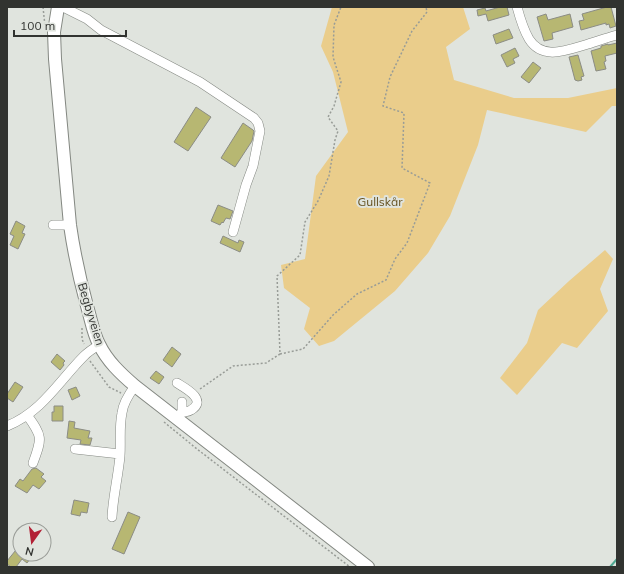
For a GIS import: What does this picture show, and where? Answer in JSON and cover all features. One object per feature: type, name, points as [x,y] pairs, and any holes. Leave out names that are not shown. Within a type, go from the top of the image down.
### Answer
[{"type":"main road","name":"Begbyveien","points":[[58,7],[54,32],[55,58],[70,225],[81,282],[99,345],[117,370],[135,386],[179,416],[368,567]]},
{"type":"street","points":[[63,7],[87,19],[101,30],[200,82],[254,118],[258,123],[260,131],[253,166],[246,185],[234,232]]},
{"type":"street","points":[[517,7],[529,40],[534,45],[547,52],[565,51],[617,35]]},
{"type":"street","points":[[52,225],[70,225]]},
{"type":"street","points":[[7,426],[27,415],[39,405],[52,393],[85,355],[99,345]]},
{"type":"street","points":[[177,383],[193,394],[197,400],[196,405],[179,416]]},
{"type":"street","points":[[112,517],[112,504],[120,454],[122,413],[128,396],[135,386]]},
{"type":"street","points":[[179,416],[182,402]]},
{"type":"street","points":[[27,415],[39,432],[40,439],[33,463]]},
{"type":"street","points":[[75,449],[120,454]]},
{"type":"path","points":[[280,354],[277,276],[300,255],[305,222],[318,201],[329,176],[338,130],[328,117],[334,106],[341,82],[333,57],[334,25],[341,7]]},
{"type":"path","points":[[193,394],[233,366],[266,363],[280,354],[303,349],[333,315],[357,294],[386,280],[395,259],[407,244],[430,183],[402,168],[404,113],[383,106],[390,77],[412,31],[427,12],[426,7]]},
{"type":"path","points":[[85,355],[109,387],[128,396]]},
{"type":"path","points":[[163,421],[350,567]]},
{"type":"green space","name":"Gullskår","points":[[332,7],[463,7],[470,29],[446,47],[454,80],[514,98],[568,98],[617,88],[617,106],[612,106],[586,132],[487,110],[478,145],[450,216],[428,253],[395,291],[334,341],[319,346],[304,329],[310,308],[284,288],[281,265],[305,259],[316,176],[348,132],[333,72],[321,46]]},
{"type":"green space","points":[[605,250],[613,259],[600,289],[608,311],[577,348],[562,343],[517,395],[500,378],[527,343],[538,310]]},
{"type":"building","points":[[500,7],[507,7],[509,15],[488,21],[486,14],[478,16],[477,10],[485,8],[486,11]]},
{"type":"building","points":[[611,7],[616,26],[610,28],[609,24],[606,25],[606,23],[581,30],[579,21],[584,20],[582,14]]},
{"type":"building","points":[[546,14],[548,20],[570,14],[573,27],[552,33],[553,39],[544,41],[537,17]]},
{"type":"building","points":[[509,29],[513,38],[496,44],[493,35]]},
{"type":"building","points":[[617,43],[617,53],[605,56],[606,61],[604,62],[606,69],[596,71],[591,51],[601,48],[601,46]]},
{"type":"building","points":[[515,48],[519,56],[513,59],[515,63],[507,67],[501,55]]},
{"type":"building","points":[[578,55],[584,76],[581,77],[582,80],[578,81],[575,80],[569,57]]},
{"type":"building","points":[[533,62],[541,68],[529,83],[521,77]]},
{"type":"building","points":[[196,107],[211,117],[188,151],[174,142]]},
{"type":"building","points":[[243,123],[254,131],[252,141],[235,167],[221,158]]},
{"type":"building","points":[[218,205],[233,211],[230,219],[226,218],[220,225],[211,221]]},
{"type":"building","points":[[16,221],[25,226],[22,233],[25,234],[18,249],[10,245],[14,236],[10,234]]},
{"type":"building","points":[[223,236],[238,243],[239,240],[244,242],[240,252],[220,243]]},
{"type":"building","points":[[172,347],[181,354],[172,367],[163,360]]},
{"type":"building","points":[[57,354],[65,361],[60,370],[51,362]]},
{"type":"building","points":[[156,371],[164,377],[159,384],[150,378]]},
{"type":"building","points":[[15,382],[23,387],[13,402],[7,398],[7,394]]},
{"type":"building","points":[[76,387],[80,396],[72,400],[68,390]]},
{"type":"building","points":[[54,406],[63,406],[63,421],[52,421]]},
{"type":"building","points":[[69,421],[75,422],[74,428],[90,431],[88,438],[92,438],[90,445],[80,444],[81,440],[67,438]]},
{"type":"building","points":[[36,468],[44,474],[41,477],[46,481],[39,489],[33,485],[27,493],[15,486],[20,479],[23,481],[32,469]]},
{"type":"building","points":[[74,500],[89,503],[87,513],[81,512],[80,516],[71,514]]},
{"type":"building","points":[[128,512],[140,517],[124,554],[112,549]]},
{"type":"building","points":[[12,555],[12,562],[20,562],[16,567],[11,567],[7,564],[7,561]]},
{"type":"waterway","points":[[610,567],[617,559]]}]
